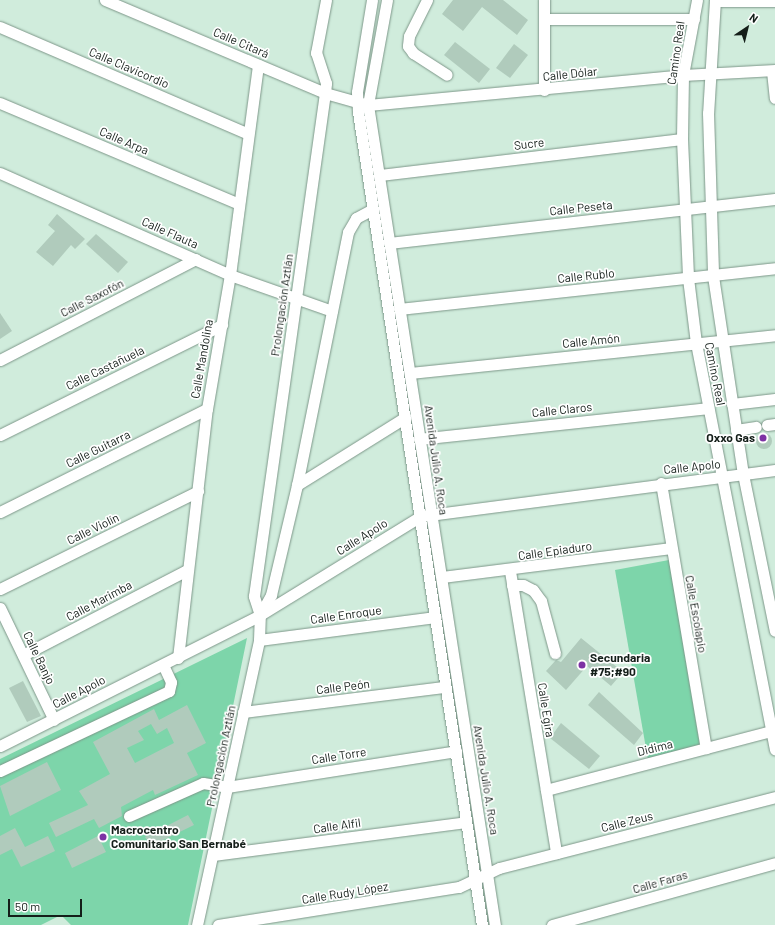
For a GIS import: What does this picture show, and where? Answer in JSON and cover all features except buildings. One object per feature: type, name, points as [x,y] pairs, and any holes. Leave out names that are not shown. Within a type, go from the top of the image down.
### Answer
[{"type":"street","name":"Calle Citará","points":[[105,0],[325,93],[362,104]]},
{"type":"street","name":"Prolongación Aztlán","points":[[198,925],[259,640],[260,615],[254,596],[325,93],[326,82],[316,53],[326,0]]},
{"type":"street","name":"Avenida Julio A. Roca","points":[[372,0],[362,104],[373,210],[406,418],[426,515],[442,577],[495,925]]},
{"type":"street","name":"Avenida Julio A. Roca","points":[[387,0],[362,104],[380,175],[399,309],[410,373],[419,439],[436,616],[445,687],[482,925]]},
{"type":"street","points":[[427,0],[409,36],[408,46],[413,53],[447,76]]},
{"type":"street","points":[[544,0],[544,90]]},
{"type":"street","name":"Camino Real","points":[[697,0],[683,74],[682,139],[688,278],[696,344],[775,749]]},
{"type":"street","points":[[715,1],[775,1]]},
{"type":"street","name":"Camino Real","points":[[715,1],[709,74],[710,207],[713,276],[721,341],[743,474],[775,631]]},
{"type":"street","points":[[544,19],[694,19]]},
{"type":"street","name":"Calle Clavicordio","points":[[0,27],[248,134]]},
{"type":"street","name":"Calle Mandolina","points":[[178,658],[187,570],[207,409],[230,275],[258,65]]},
{"type":"street","name":"Calle Dólar","points":[[362,104],[544,90],[683,74],[774,70]]},
{"type":"street","points":[[774,70],[775,98]]},
{"type":"street","name":"Calle Arpa","points":[[0,103],[239,204]]},
{"type":"street","name":"Sucre","points":[[380,175],[682,139]]},
{"type":"street","name":"Calle Flauta","points":[[0,172],[230,275],[296,300],[332,311]]},
{"type":"street","name":"Calle Peseta","points":[[390,243],[775,199]]},
{"type":"street","name":"Prolongación Aztlán","points":[[260,615],[271,595],[297,485],[348,232],[356,218],[373,210]]},
{"type":"street","name":"Calle Saxofón","points":[[0,360],[196,259]]},
{"type":"street","name":"Calle Rublo","points":[[399,309],[713,276],[775,268]]},
{"type":"street","name":"Calle Castañuela","points":[[0,435],[222,325]]},
{"type":"street","name":"Calle Amón","points":[[410,373],[775,335]]},
{"type":"street","points":[[732,404],[775,399]]},
{"type":"street","name":"Calle Claros","points":[[419,439],[708,408]]},
{"type":"street","name":"Calle Guitarra","points":[[0,512],[207,409]]},
{"type":"street","points":[[297,485],[406,418]]},
{"type":"street","points":[[736,430],[756,427]]},
{"type":"street","name":"Calle Apolo","points":[[0,746],[178,658],[260,615],[426,515],[661,483],[775,470]]},
{"type":"street","name":"Calle Escolapio","points":[[661,483],[706,748]]},
{"type":"street","name":"Calle Violín","points":[[0,589],[198,491]]},
{"type":"street","name":"Calle Epiaduro","points":[[442,577],[510,571],[671,548]]},
{"type":"street","name":"Calle Marimba","points":[[23,655],[187,570]]},
{"type":"street","name":"Calle Egira","points":[[510,571],[556,853]]},
{"type":"street","points":[[512,585],[523,585],[533,590],[541,601],[555,653]]},
{"type":"street","name":"Calle Banjo","points":[[0,608],[54,720]]},
{"type":"street","name":"Calle Enroque","points":[[259,640],[436,616]]},
{"type":"street","points":[[0,771],[169,691],[171,682],[163,665]]},
{"type":"street","name":"Calle Peón","points":[[243,712],[445,687]]},
{"type":"street","name":"Didima","points":[[546,790],[772,731]]},
{"type":"street","name":"Calle Torre","points":[[129,816],[203,783],[227,787],[456,751]]},
{"type":"street","name":"Calle Zeus","points":[[487,875],[556,853],[775,797]]},
{"type":"street","name":"Calle Alfil","points":[[213,855],[466,822]]},
{"type":"street","name":"Calle Faras","points":[[552,925],[775,863]]},
{"type":"street","name":"Calle Rudy López","points":[[218,925],[425,894],[475,881],[487,875]]},
{"type":"green space","points":[[669,560],[700,746],[648,760],[615,570]]},
{"type":"green space","name":"Macrocentro Comunitario San Bernabé","points":[[247,638],[188,925],[71,925],[61,915],[41,925],[0,925],[0,759]]},
{"type":"place","name":"Oxxo Gas","points":[[763,438]]},
{"type":"place","name":"Secundaria #75;#90","points":[[582,665]]},
{"type":"place","name":"Macrocentro Comunitario San Bernabé","points":[[103,837]]}]
